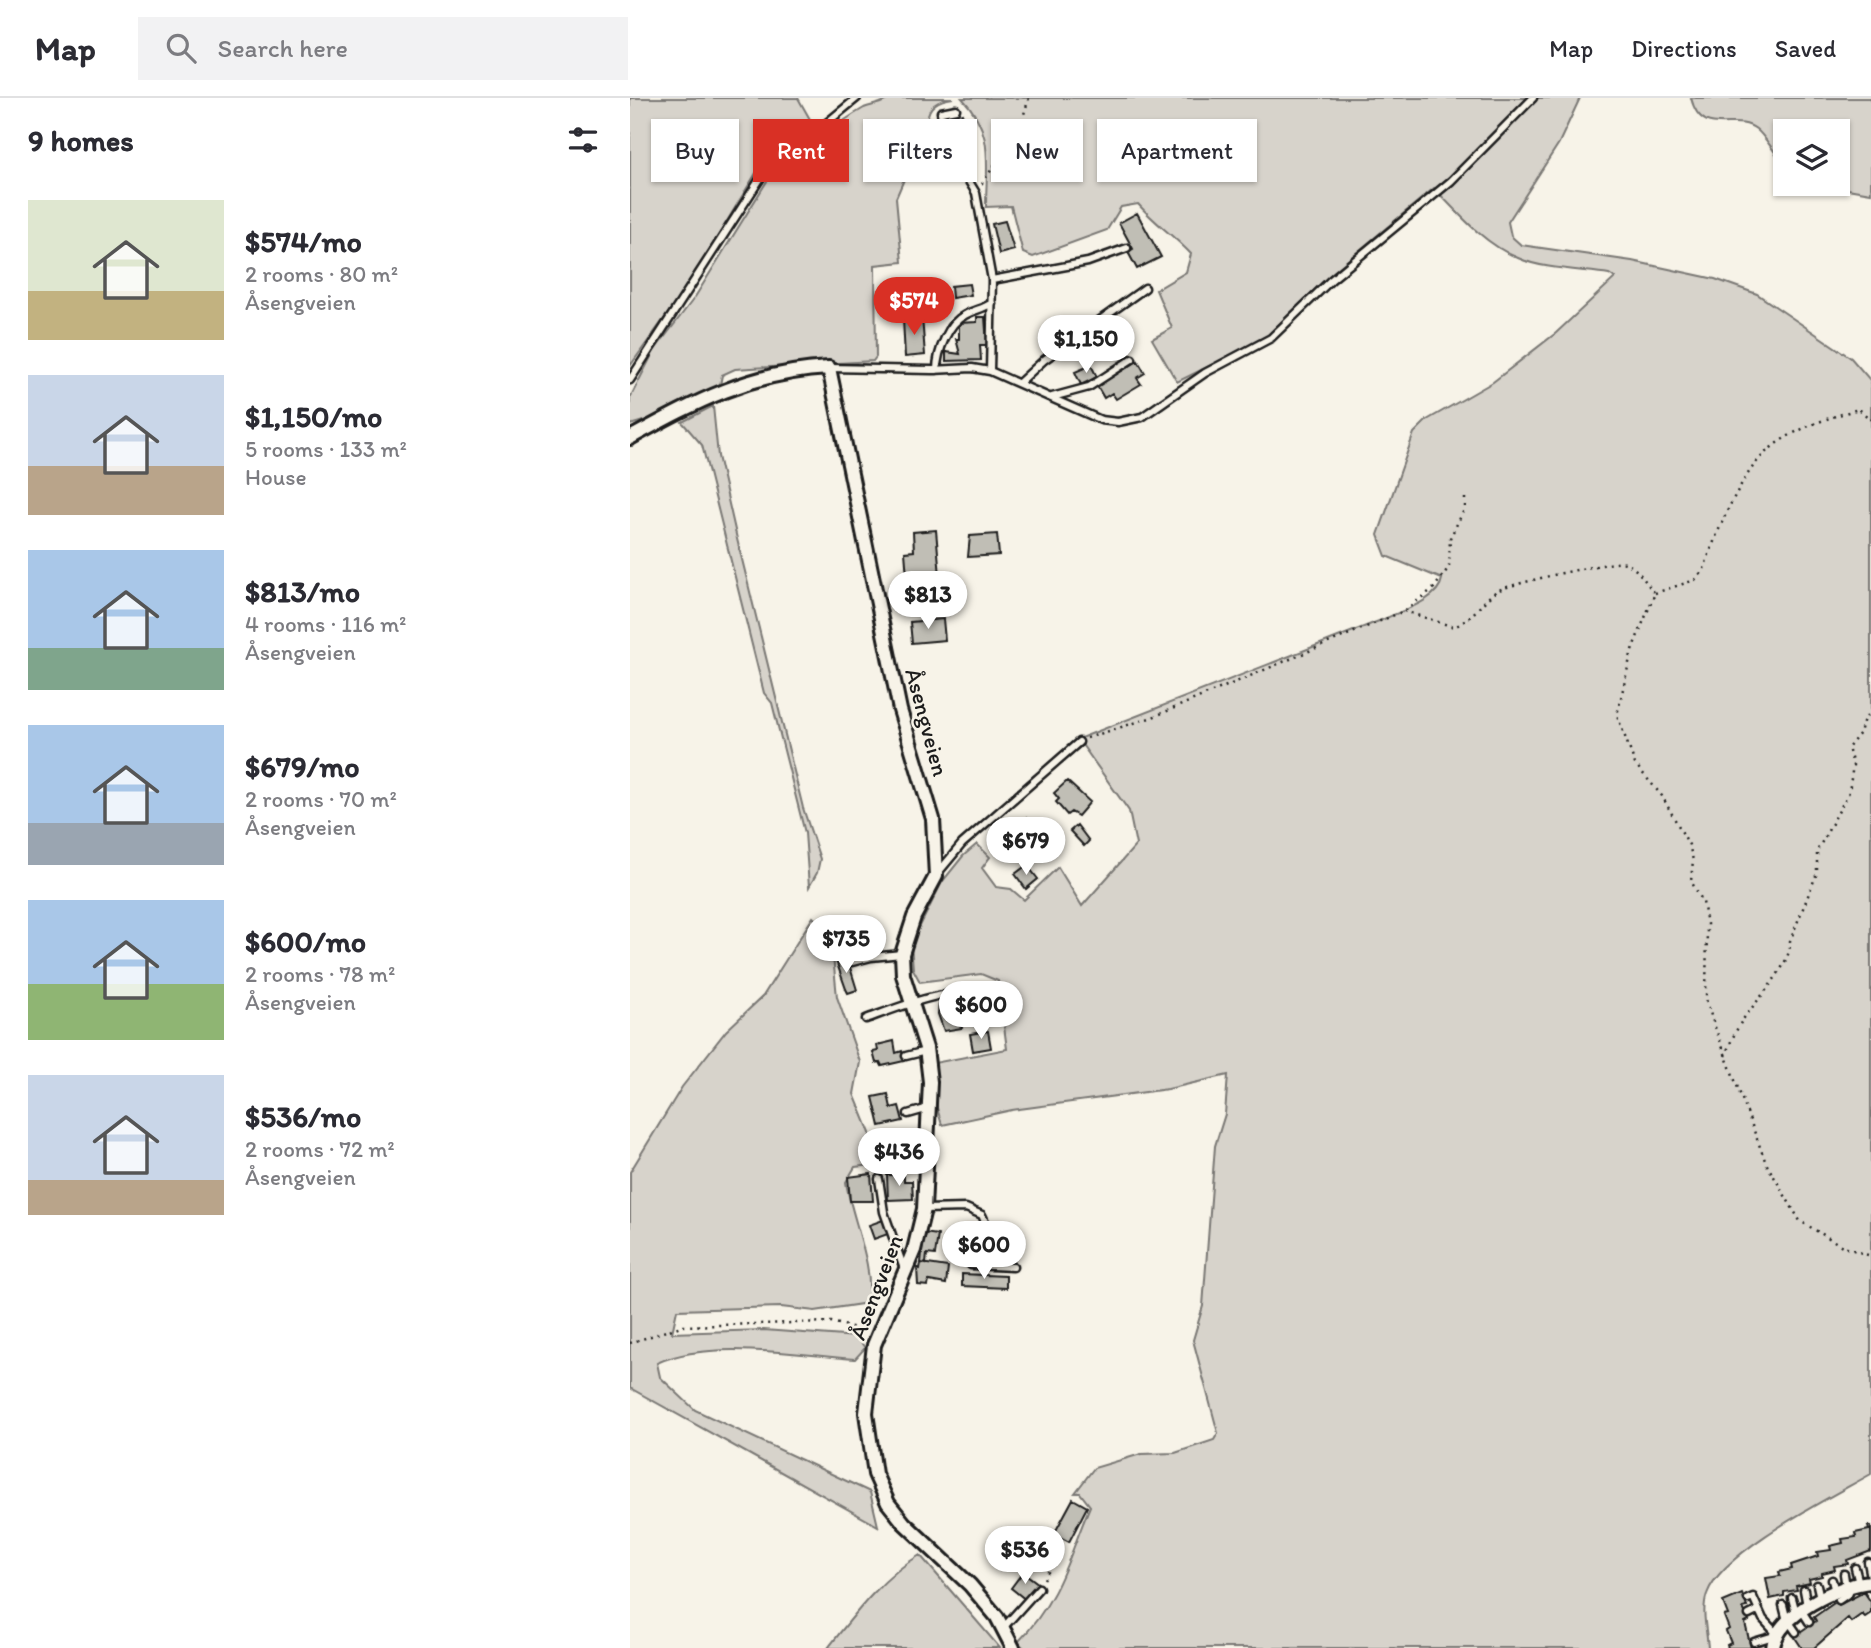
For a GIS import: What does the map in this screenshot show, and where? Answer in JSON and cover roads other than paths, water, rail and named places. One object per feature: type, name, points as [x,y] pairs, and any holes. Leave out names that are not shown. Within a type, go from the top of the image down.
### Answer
[{"type":"street","points":[[630,438],[750,380],[789,371],[829,368]]},
{"type":"street","name":"Åsengveien","points":[[829,368],[900,710],[933,819],[936,876],[914,917],[902,954],[903,975],[926,1051],[929,1108],[924,1209],[915,1250],[877,1334],[866,1413],[874,1474],[888,1503],[904,1523],[970,1585],[1003,1628],[1009,1647]]},
{"type":"street","points":[[1774,1639],[1805,1612],[1850,1584]]},
{"type":"lane","points":[[630,380],[762,176],[857,98]]},
{"type":"lane","points":[[829,368],[972,368],[990,371],[1101,420],[1130,421],[1154,410],[1216,367],[1264,344],[1354,260],[1451,181],[1533,98]]},
{"type":"lane","points":[[957,109],[941,112],[942,132],[945,142],[976,192],[992,281],[990,371]]},
{"type":"lane","points":[[992,281],[1088,262],[1128,248]]},
{"type":"lane","points":[[1019,383],[1044,360],[1145,288]]},
{"type":"lane","points":[[937,370],[941,347],[955,323],[962,316],[992,303]]},
{"type":"lane","points":[[1052,397],[1089,387],[1132,359]]},
{"type":"lane","points":[[936,876],[962,844],[1079,742]]},
{"type":"lane","points":[[852,962],[902,954]]},
{"type":"lane","points":[[866,1019],[911,1004],[961,993],[970,994],[975,1001],[979,1024]]},
{"type":"lane","points":[[906,1056],[926,1051]]},
{"type":"lane","points":[[908,1114],[929,1108]]},
{"type":"lane","points":[[879,1179],[884,1212],[904,1271]]},
{"type":"lane","points":[[924,1209],[966,1208],[982,1215],[991,1235],[991,1266]]},
{"type":"lane","points":[[971,1265],[1013,1267]]},
{"type":"lane","points":[[1850,1584],[1868,1562]]},
{"type":"lane","points":[[1850,1584],[1855,1568]]},
{"type":"lane","points":[[1796,1632],[1817,1585]]},
{"type":"lane","points":[[1003,1628],[1039,1588]]},
{"type":"lane","points":[[1804,1590],[1805,1612]]},
{"type":"lane","points":[[1748,1599],[1753,1597],[1774,1639],[1754,1642]]},
{"type":"lane","points":[[1792,1598],[1805,1612]]},
{"type":"lane","points":[[1783,1605],[1805,1612]]},
{"type":"lane","points":[[1749,1615],[1759,1610]]}]
